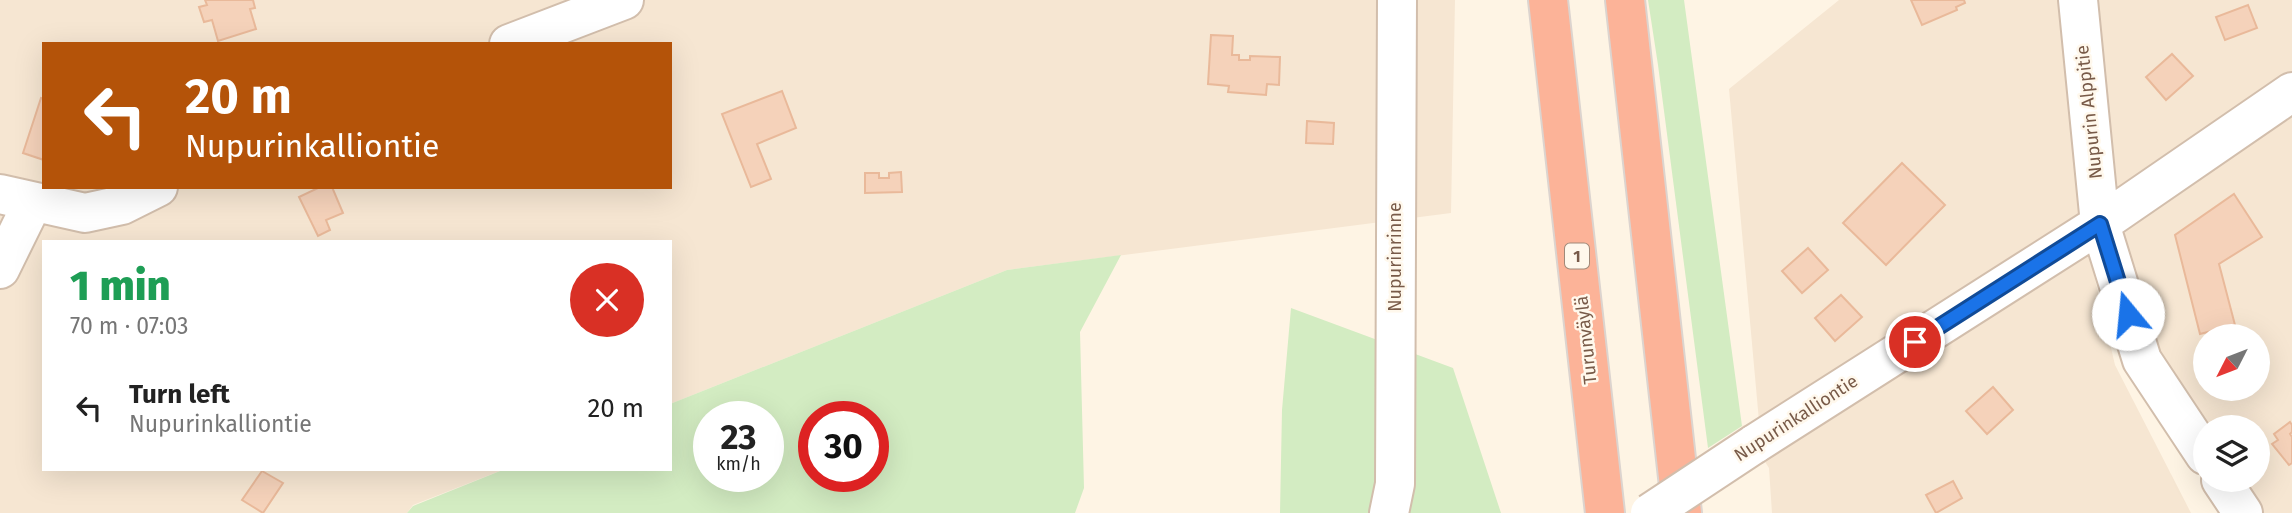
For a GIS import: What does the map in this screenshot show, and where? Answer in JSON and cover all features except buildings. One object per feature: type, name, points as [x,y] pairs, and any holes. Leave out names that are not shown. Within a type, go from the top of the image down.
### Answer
[{"type":"highway","name":"Turunväylä","points":[[1548,0],[1605,513]]},
{"type":"highway","points":[[1625,0],[1682,513]]},
{"type":"street","points":[[514,42],[624,0]]},
{"type":"street","name":"Nupurinrinne","points":[[1389,513],[1395,484],[1397,0]]},
{"type":"street","name":"Nupurin Alppitie","points":[[2078,0],[2100,224],[2142,360],[2193,437]]},
{"type":"street","name":"Nupurinkalliontie","points":[[1650,513],[2100,224],[2292,92]]},
{"type":"street","points":[[0,269],[16,198],[85,213],[122,205],[154,189]]},
{"type":"street","points":[[2229,492],[2243,513]]},
{"type":"shaded area","points":[[0,0],[1455,0],[1451,213],[1007,270],[672,403],[672,240],[42,240],[42,471],[500,471],[413,505],[407,513],[0,513]]},
{"type":"shaded area","points":[[1839,0],[2058,0],[2079,210],[2115,365],[2191,513],[1772,513],[1769,468],[1742,426],[1759,421],[1729,89]]},
{"type":"shaded area","points":[[2091,0],[2292,0],[2292,513],[2243,513],[2229,492],[2270,492],[2270,415],[2193,415],[2193,429],[2100,224]]},
{"type":"green space","points":[[1648,0],[1684,0],[1742,426],[1708,448],[1658,65]]},
{"type":"green space","points":[[1121,255],[1080,332],[1084,488],[1075,513],[407,513],[413,506],[500,471],[672,471],[672,403],[1007,270]]},
{"type":"green space","points":[[1291,308],[1453,368],[1501,513],[1280,513],[1282,410]]},
{"type":"route","points":[[1915,342],[2100,224],[2128,314]]}]
